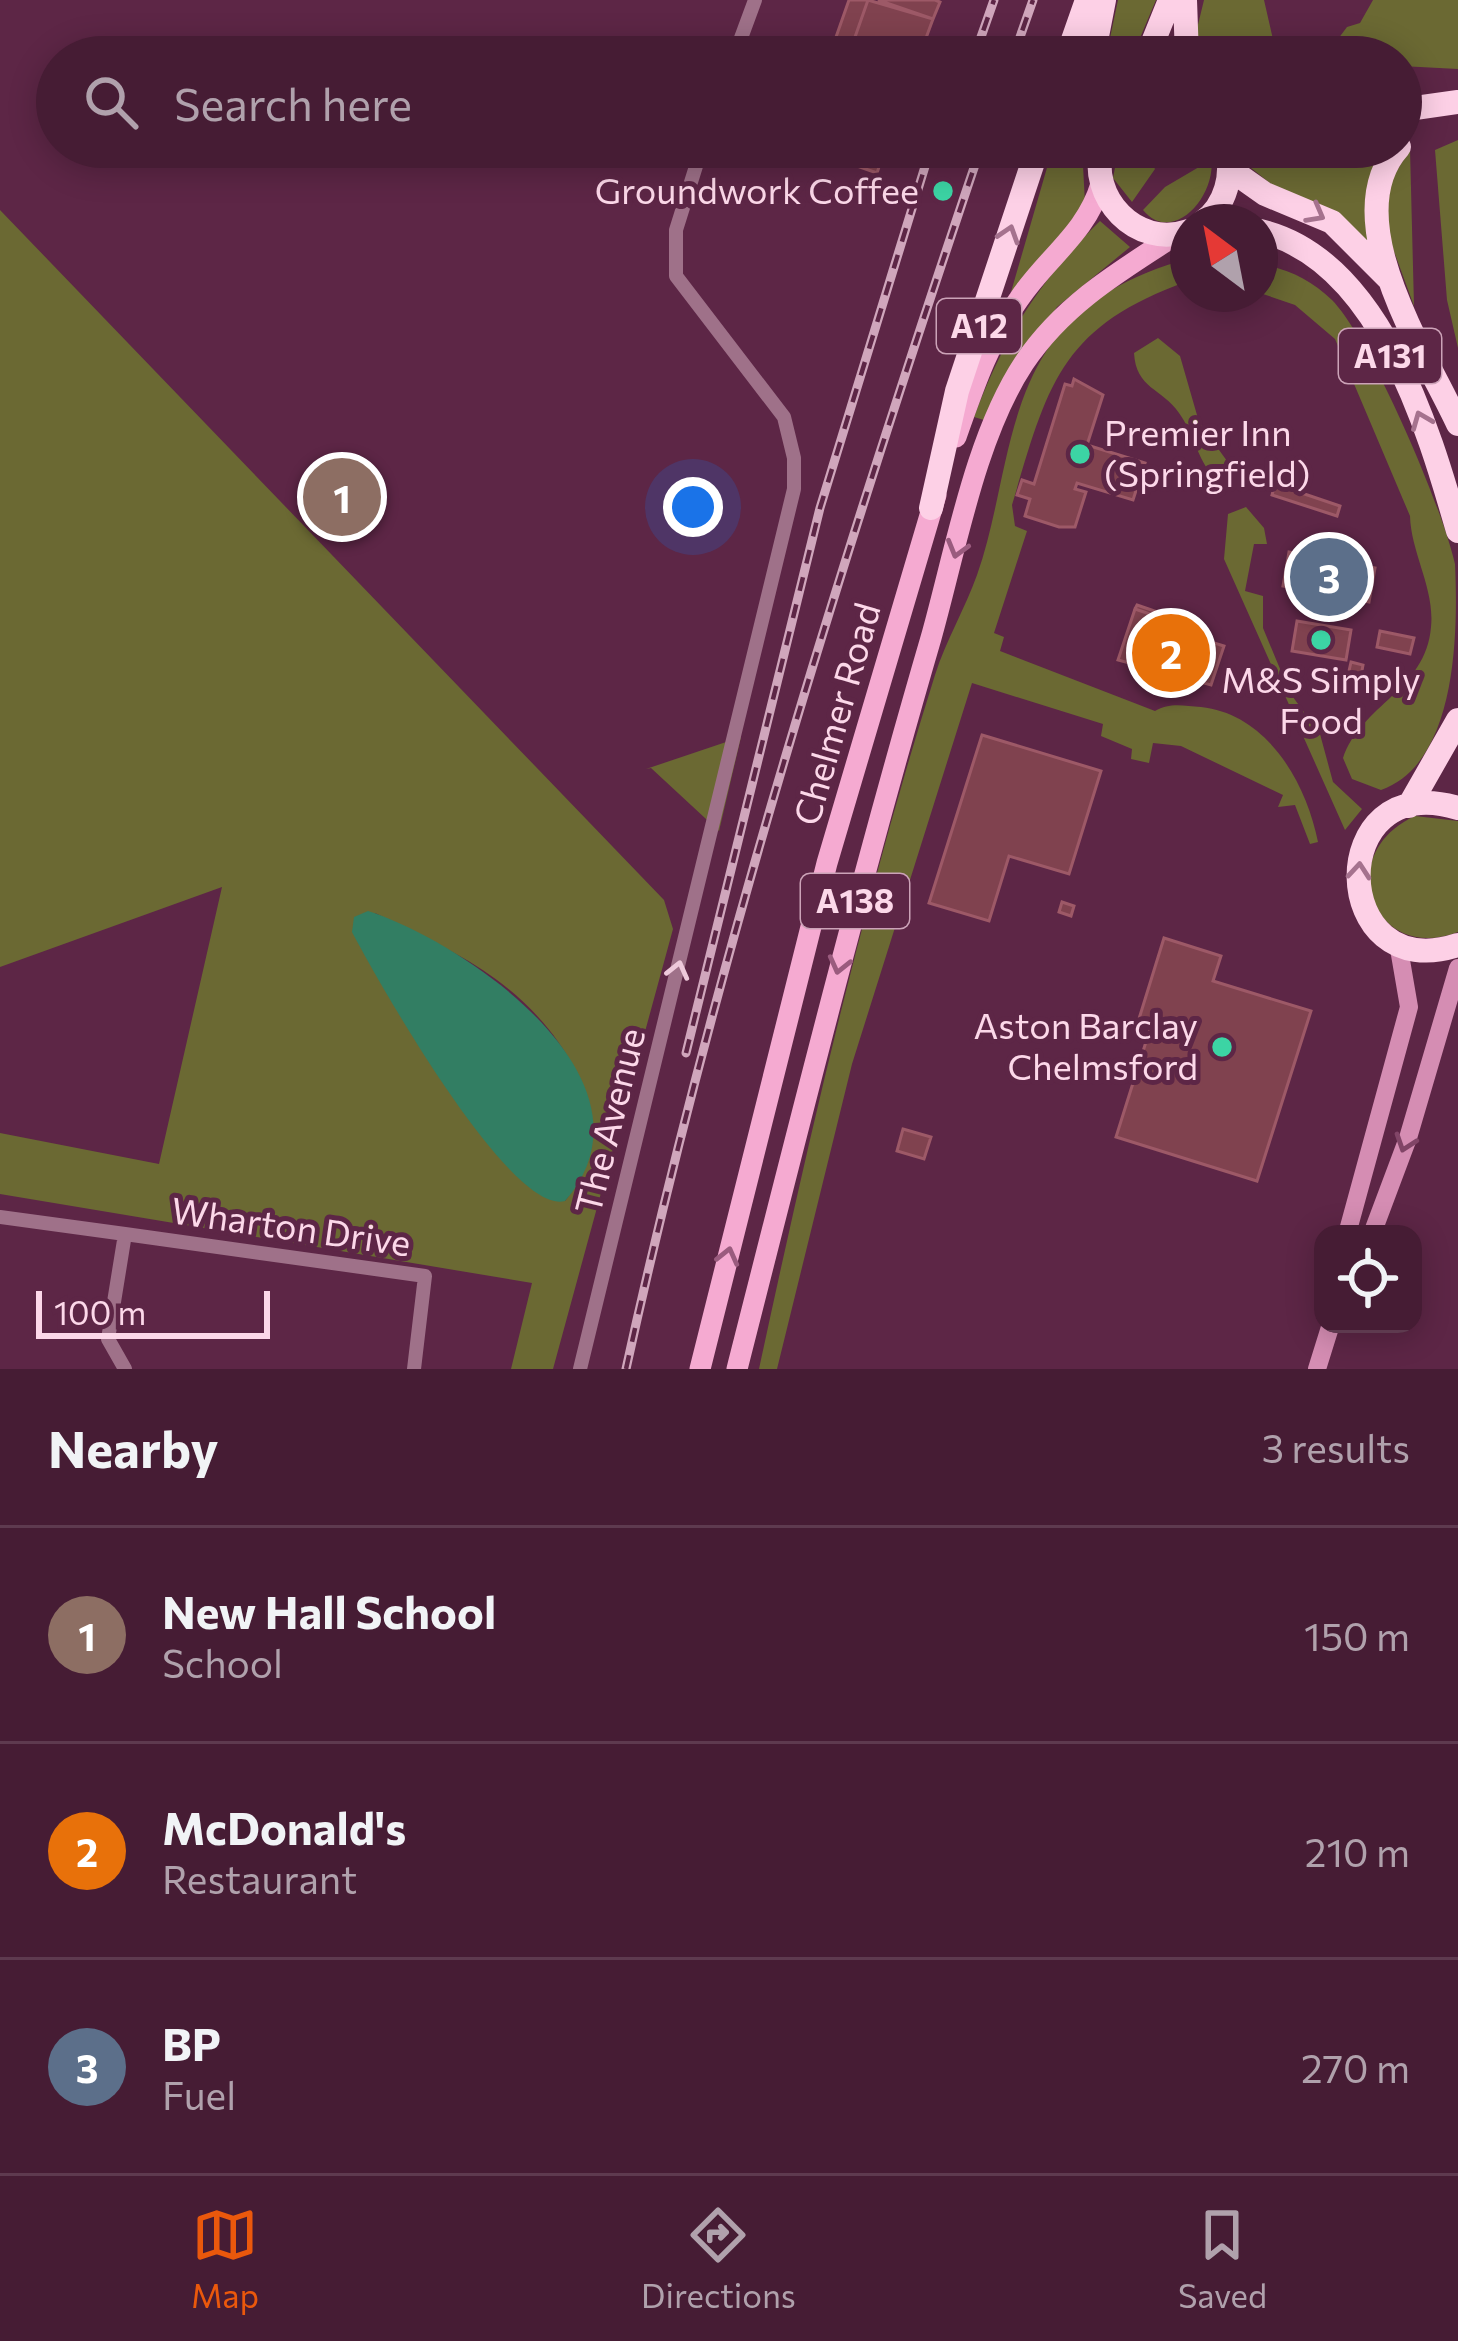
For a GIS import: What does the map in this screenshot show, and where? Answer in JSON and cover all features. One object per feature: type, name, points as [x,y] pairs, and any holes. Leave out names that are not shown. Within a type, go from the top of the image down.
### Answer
[{"type":"highway","points":[[1074,36],[1087,0]]},
{"type":"highway","points":[[1097,36],[1104,0]]},
{"type":"highway","points":[[1185,0],[1186,36]]},
{"type":"highway","name":"A131","points":[[1422,107],[1458,102]]},
{"type":"highway","name":"A12","points":[[932,508],[957,391],[1030,168]]},
{"type":"highway","points":[[1100,168],[1122,218],[1151,232],[1170,233]]},
{"type":"highway","points":[[1219,204],[1230,168]]},
{"type":"highway","name":"A131","points":[[1243,168],[1265,194],[1332,222],[1388,278]]},
{"type":"highway","name":"A131","points":[[1384,168],[1373,203],[1388,278],[1458,424]]},
{"type":"highway","name":"A131","points":[[1278,238],[1315,253],[1358,296],[1411,396],[1458,531]]},
{"type":"highway","points":[[1409,806],[1458,720]]},
{"type":"highway","points":[[1458,808],[1409,806],[1386,817],[1368,835],[1356,875],[1366,914],[1398,944],[1421,950],[1458,945]]},
{"type":"main road","name":"Chelmer Road","points":[[700,1369],[827,863],[932,508],[990,348],[1032,279],[1084,226],[1096,168]]},
{"type":"main road","name":"Chelmer Road","points":[[737,1369],[859,885],[974,489],[1009,389],[1041,341],[1085,295],[1170,241]]},
{"type":"main road","points":[[1349,1225],[1409,1007],[1398,944]]},
{"type":"main road","points":[[1375,1225],[1408,1138],[1458,968]]},
{"type":"main road","points":[[1317,1369],[1328,1333]]},
{"type":"street","points":[[741,36],[754,0]]},
{"type":"street","name":"The Avenue","points":[[580,1369],[794,489],[794,458],[784,417],[676,276],[676,230],[695,168]]},
{"type":"street","points":[[0,1217],[125,1234]]},
{"type":"street","name":"Wharton Drive","points":[[125,1369],[108,1339],[125,1234],[424,1276],[414,1369]]},
{"type":"shaded area","points":[[1118,0],[1156,0],[1141,36],[1110,36]]},
{"type":"shaded area","points":[[1204,0],[1264,0],[1272,36],[1195,36]]},
{"type":"shaded area","points":[[1373,0],[1458,0],[1458,69],[1422,67],[1422,36],[1340,36],[1347,27],[1360,23]]},
{"type":"shaded area","points":[[1458,140],[1458,348],[1447,300],[1435,150]]},
{"type":"shaded area","points":[[1047,168],[1083,168],[1085,203],[1077,221],[1011,292]]},
{"type":"shaded area","points":[[1115,168],[1155,169],[1132,202],[1113,178]]},
{"type":"shaded area","points":[[1197,168],[1211,168],[1197,204],[1170,204],[1170,221],[1155,220],[1143,210],[1165,187]]},
{"type":"shaded area","points":[[1251,168],[1389,168],[1379,249],[1281,192]]},
{"type":"shaded area","points":[[1398,168],[1410,168],[1414,306],[1384,224],[1382,195]]},
{"type":"shaded area","points":[[0,210],[664,900],[673,929],[553,1369],[511,1369],[532,1283],[0,1194],[0,1133],[159,1164],[222,887],[0,967]],"holes":[[[375,913],[497,980],[545,1025],[565,1052],[589,1110],[590,1141],[583,1171],[565,1201]]]},
{"type":"shaded area","points":[[1100,221],[1130,247],[1057,307],[984,420],[974,417],[1025,312]]},
{"type":"shaded area","points":[[1170,265],[1170,289],[1112,318],[1086,340],[1050,393],[1012,505],[1015,526],[1027,531],[994,633],[1004,637],[1000,651],[1155,711],[1201,707],[1245,723],[1264,737],[1293,775],[1318,842],[1310,844],[1295,805],[1278,807],[1283,795],[1181,746],[1153,743],[1149,763],[1131,759],[1132,749],[1101,736],[1103,724],[972,683],[852,1064],[777,1369],[759,1369],[818,1107],[884,847],[935,675],[986,547],[1022,403],[1060,333],[1091,304],[1147,272]]},
{"type":"shaded area","points":[[1278,269],[1307,281],[1332,300],[1366,350],[1436,504],[1455,564],[1453,657],[1439,724],[1425,753],[1406,775],[1381,790],[1352,779],[1343,758],[1364,724],[1418,667],[1427,649],[1431,613],[1410,516],[1335,339],[1295,305],[1278,299]]},
{"type":"shaded area","points":[[1158,338],[1180,356],[1199,422],[1232,468],[1218,481],[1179,413],[1139,374],[1134,353]]},
{"type":"shaded area","points":[[1246,507],[1264,528],[1267,544],[1254,544],[1245,591],[1263,596],[1263,628],[1290,693],[1320,734],[1333,782],[1362,809],[1345,830],[1224,559],[1228,514]]},
{"type":"shaded area","points":[[741,737],[719,831],[651,768],[646,769]]},
{"type":"shaded area","points":[[1415,816],[1458,821],[1458,932],[1428,938],[1404,933],[1385,920],[1373,901],[1369,878],[1374,855],[1389,833]]},
{"type":"shaded area","points":[[368,911],[455,953],[501,985],[542,1023],[574,1065],[592,1110],[590,1156],[565,1201],[541,1196],[512,1172],[447,1089],[352,932],[354,917]]},
{"type":"building","points":[[849,0],[868,0],[855,36],[836,36]]},
{"type":"building","points":[[868,0],[933,19],[927,36],[855,36]]},
{"type":"building","points":[[878,0],[935,0],[940,2],[933,19]]},
{"type":"building","name":"Premier Inn (Springfield)","points":[[1074,379],[1103,395],[1087,445],[1145,463],[1133,500],[1077,483],[1075,489],[1086,492],[1075,527],[1059,527],[1025,516],[1030,499],[1017,495],[1022,480],[1034,484],[1065,384],[1072,386]]},
{"type":"building","points":[[1275,484],[1340,506],[1337,516],[1272,495]]},
{"type":"building","points":[[1289,552],[1375,568],[1369,602],[1283,586]]},
{"type":"building","points":[[1137,605],[1195,625],[1194,629],[1135,609]]},
{"type":"building","points":[[1135,609],[1203,632],[1201,639],[1224,646],[1211,685],[1118,660]]},
{"type":"building","name":"M&S Simply Food","points":[[1297,621],[1351,630],[1346,660],[1292,651]]},
{"type":"building","points":[[1380,631],[1414,638],[1410,654],[1377,647]]},
{"type":"building","points":[[1351,662],[1363,665],[1358,692],[1345,689]]},
{"type":"building","points":[[982,735],[1101,771],[1069,874],[1009,856],[989,921],[929,903]]},
{"type":"building","points":[[1062,902],[1074,906],[1071,916],[1059,912]]},
{"type":"building","name":"Aston Barclay Chelmsford","points":[[1164,938],[1221,956],[1213,981],[1311,1011],[1257,1181],[1116,1137],[1151,1026],[1138,1022]]},
{"type":"building","points":[[903,1129],[931,1137],[924,1159],[897,1151]]},
{"type":"railway","points":[[981,36],[994,0]]},
{"type":"railway","points":[[1020,36],[1033,0]]},
{"type":"railway","points":[[686,1053],[820,508],[925,168]]},
{"type":"railway","points":[[626,1369],[742,906],[833,601],[974,168]]},
{"type":"place","name":"Groundwork Coffee","points":[[943,191]]},
{"type":"place","name":"Premier Inn (Springfield)","points":[[1080,454]]},
{"type":"place","name":"New Hall School","points":[[342,497]]},
{"type":"place","name":"BP","points":[[1329,577]]},
{"type":"place","name":"M&S Simply Food","points":[[1321,640]]},
{"type":"place","name":"McDonald's","points":[[1171,653]]},
{"type":"place","name":"Aston Barclay Chelmsford","points":[[1222,1047]]}]
